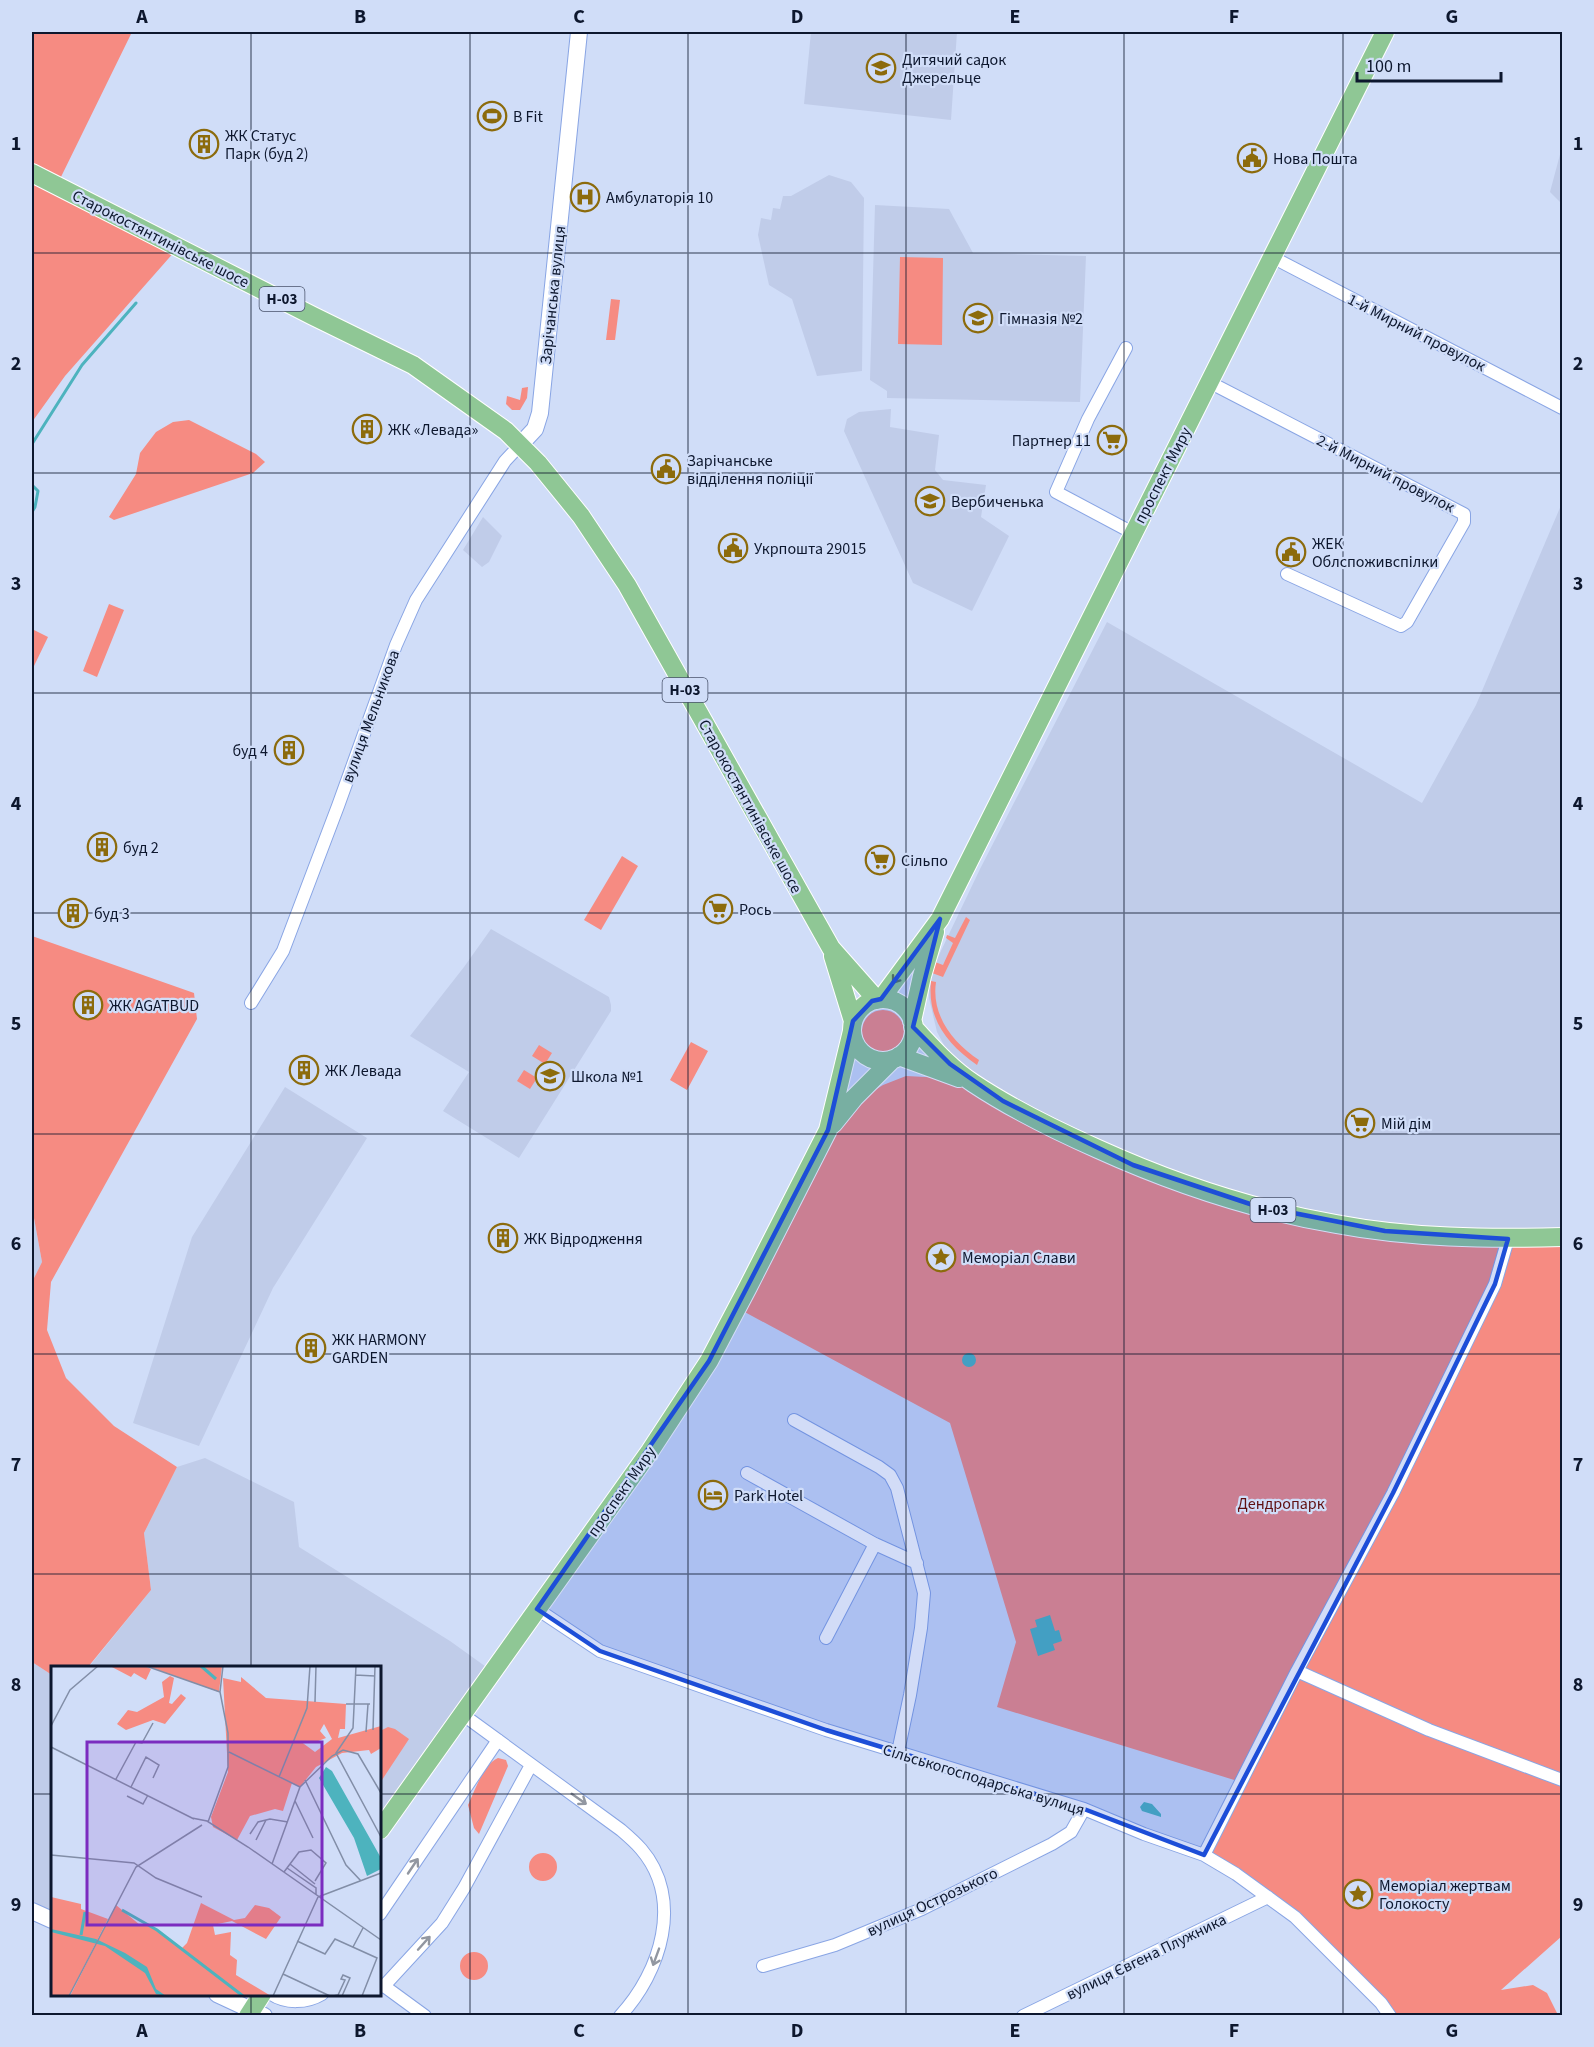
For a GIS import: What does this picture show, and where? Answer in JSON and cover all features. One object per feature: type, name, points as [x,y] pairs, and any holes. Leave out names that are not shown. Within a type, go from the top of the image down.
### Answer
[{"type":"main road","name":"проспект Миру","points":[[879,1000],[939,919],[1385,32]]},
{"type":"main road","name":"Старокостянтинівське шосе","points":[[32,173],[413,365],[506,431],[538,463],[581,516],[627,585],[831,948]]},
{"type":"main road","name":"проспект Миру","points":[[913,1024],[922,976],[939,919]]},
{"type":"main road","name":"Н-03","points":[[831,948],[879,1000],[900,1005],[913,1024],[950,1064],[972,1083]]},
{"type":"main road","name":"Н-03","points":[[831,948],[853,1026],[856,1045],[865,1055],[878,1060],[896,1058],[972,1083],[1060,1132],[1133,1165],[1174,1181],[1254,1205],[1335,1224],[1445,1236],[1508,1239],[1563,1237]]},
{"type":"main road","points":[[853,1026],[864,1006],[879,1000]]},
{"type":"main road","points":[[896,1058],[909,1047],[913,1024]]},
{"type":"main road","name":"проспект Миру","points":[[828,1130],[853,1026]]},
{"type":"main road","name":"проспект Миру","points":[[381,1829],[650,1451],[709,1361],[828,1130],[854,1098],[896,1058]]},
{"type":"main road","points":[[255,2014],[262,1996]]},
{"type":"street","name":"Зарічанська вулиця","points":[[520,445],[535,429],[540,413],[579,32]]},
{"type":"street","name":"1-й Мирний провулок","points":[[1272,257],[1563,408]]},
{"type":"street","points":[[1126,348],[1088,419],[1056,492],[1133,533]]},
{"type":"street","name":"2-й Мирний провулок","points":[[1209,382],[1464,514],[1464,522],[1407,622],[1401,626],[1287,574]]},
{"type":"street","name":"вулиця Мельникова","points":[[251,1003],[283,951],[396,645],[416,600],[505,461],[520,445]]},
{"type":"street","points":[[1204,1855],[1297,1671],[1398,1483],[1495,1284],[1508,1239]]},
{"type":"street","points":[[794,1420],[879,1467],[890,1475],[897,1488],[924,1593],[921,1628],[898,1752]]},
{"type":"street","points":[[747,1473],[875,1544],[917,1563]]},
{"type":"street","points":[[826,1638],[875,1544]]},
{"type":"street","name":"Сільськогосподарська вулиця","points":[[537,1609],[600,1651],[826,1730],[1084,1809],[1144,1834],[1204,1855],[1236,1874],[1295,1917],[1381,2003],[1389,2016]]},
{"type":"street","points":[[1297,1671],[1429,1730],[1563,1780]]},
{"type":"street","points":[[462,1714],[621,1830],[642,1849],[659,1881],[665,1910],[664,1930],[648,1977],[633,2001],[620,2016]]},
{"type":"street","points":[[381,1913],[498,1740]]},
{"type":"street","points":[[425,2016],[382,1986],[447,1914],[464,1888],[531,1765]]},
{"type":"street","name":"вулиця Острозького","points":[[763,1966],[836,1945],[922,1909],[1052,1844],[1071,1832],[1084,1809]]},
{"type":"street","name":"вулиця Євгена Плужника","points":[[1023,2016],[1268,1897]]},
{"type":"street","points":[[32,1911],[51,1920]]},
{"type":"street","points":[[219,1996],[255,2014]]},
{"type":"street","points":[[273,1996],[298,2002],[320,1996]]},
{"type":"highlighted area","points":[[940,919],[913,1027],[950,1064],[1003,1101],[1133,1165],[1253,1205],[1385,1231],[1508,1239],[1495,1284],[1393,1493],[1204,1855],[1084,1809],[826,1730],[600,1651],[537,1609],[709,1361],[828,1130],[853,1021],[872,1001],[881,999]]},
{"type":"shaded area","name":"Дитячий садок Джерельце","points":[[811,32],[957,32],[951,120],[804,104]]},
{"type":"shaded area","points":[[1562,147],[1562,204],[1550,192]]},
{"type":"shaded area","points":[[829,175],[851,182],[864,198],[862,371],[817,376],[792,299],[769,285],[758,235],[761,218],[771,220],[773,208],[780,209],[783,196],[791,196]]},
{"type":"shaded area","name":"Гімназія №2","points":[[875,205],[949,209],[973,253],[1086,256],[1080,402],[887,398],[887,391],[870,380]]},
{"type":"shaded area","name":"Вербиченька","points":[[891,409],[890,427],[939,435],[935,470],[943,480],[986,485],[981,517],[1009,536],[972,611],[913,583],[844,431],[847,419],[859,412]]},
{"type":"shaded area","points":[[1562,503],[1562,1232],[1508,1234],[1335,1220],[1176,1177],[1062,1128],[953,1062],[937,1032],[929,998],[929,976],[980,869],[1107,622],[1422,803],[1476,705]]},
{"type":"shaded area","points":[[483,517],[502,536],[489,562],[482,567],[463,550]]},
{"type":"shaded area","points":[[491,929],[609,997],[611,1005],[611,1011],[519,1158],[443,1111],[469,1072],[410,1036]]},
{"type":"shaded area","points":[[285,1087],[367,1138],[273,1288],[199,1446],[133,1423],[192,1237]]},
{"type":"shaded area","points":[[32,1207],[42,1262],[32,1282]]},
{"type":"shaded area","points":[[969,1353],[974,1355],[976,1360],[974,1365],[969,1367],[964,1365],[962,1360],[964,1355]]},
{"type":"shaded area","points":[[205,1458],[294,1502],[299,1547],[450,1641],[489,1669],[381,1822],[381,1666],[90,1666],[151,1590],[144,1533],[177,1467]]},
{"type":"shaded area","points":[[1050,1615],[1055,1631],[1059,1630],[1062,1641],[1053,1644],[1055,1650],[1038,1656],[1030,1629],[1037,1627],[1035,1620]]},
{"type":"shaded area","points":[[32,1662],[51,1674],[51,1916],[32,1906]]},
{"type":"shaded area","points":[[1144,1802],[1152,1804],[1161,1817],[1142,1811],[1140,1807]]},
{"type":"green space","points":[[32,32],[132,32],[59,181],[32,168]]},
{"type":"green space","points":[[32,178],[176,250],[65,376],[32,422]]},
{"type":"green space","points":[[900,257],[943,258],[942,345],[898,344]]},
{"type":"green space","points":[[611,299],[620,300],[615,340],[606,340]]},
{"type":"green space","points":[[528,387],[527,398],[520,410],[512,410],[506,404],[507,396],[520,400],[522,388]]},
{"type":"green space","points":[[189,420],[256,454],[265,462],[253,473],[114,520],[109,517],[136,474],[140,453],[156,432],[173,422]]},
{"type":"green space","points":[[109,604],[124,610],[97,677],[83,671]]},
{"type":"green space","points":[[32,629],[48,637],[34,666],[32,664]]},
{"type":"green space","points":[[622,856],[638,866],[601,930],[584,920]]},
{"type":"green space","points":[[966,917],[970,920],[943,977],[932,973],[935,962],[943,965],[953,943],[946,938],[947,935],[955,938]]},
{"type":"green space","points":[[32,936],[194,993],[197,1019],[51,1282],[47,1330],[66,1378],[114,1426],[177,1467],[144,1533],[151,1590],[89,1666],[51,1666],[51,1674],[32,1662],[32,1282],[42,1262],[32,1207]]},
{"type":"green space","points":[[931,981],[936,982],[937,1006],[946,1027],[969,1053],[979,1060],[977,1065],[948,1039],[941,1029],[932,1007]]},
{"type":"green space","points":[[883,1010],[898,1016],[904,1031],[898,1046],[883,1052],[868,1046],[862,1031],[868,1016]]},
{"type":"green space","points":[[691,1042],[708,1051],[687,1090],[670,1080]]},
{"type":"green space","points":[[539,1045],[552,1053],[545,1064],[532,1056]]},
{"type":"green space","points":[[524,1070],[537,1078],[530,1089],[517,1081]]},
{"type":"green space","name":"Дендропарк","points":[[906,1076],[945,1078],[1252,1209],[1562,1241],[1562,1936],[1501,1990],[1533,1985],[1547,1993],[1558,2015],[1393,2015],[1384,2000],[1209,1852],[1244,1783],[997,1707],[1016,1642],[950,1423],[741,1310],[832,1132],[857,1101],[883,1085]]},
{"type":"green space","points":[[388,1727],[395,1729],[409,1739],[381,1781],[381,1730]]},
{"type":"green space","points":[[498,1758],[506,1760],[508,1766],[479,1834],[474,1828],[468,1805],[484,1772]]},
{"type":"green space","points":[[543,1853],[553,1857],[557,1867],[553,1877],[543,1881],[533,1877],[529,1867],[533,1857]]},
{"type":"green space","points":[[474,1952],[484,1956],[488,1966],[484,1976],[474,1980],[464,1976],[460,1966],[464,1956]]},
{"type":"waterway","points":[[32,444],[82,365],[136,303]]},
{"type":"waterway","points":[[32,485],[38,491],[32,512]]},
{"type":"place","name":"Дитячий садок Джерельце","points":[[881,68]]},
{"type":"place","name":"B Fit","points":[[492,116]]},
{"type":"place","name":"ЖК Статус Парк (буд 2)","points":[[204,144]]},
{"type":"place","name":"Нова Пошта","points":[[1252,158]]},
{"type":"place","name":"Амбулаторія 10","points":[[585,197]]},
{"type":"place","name":"Гімназія №2","points":[[978,318]]},
{"type":"place","name":"ЖК «Левада»","points":[[367,429]]},
{"type":"place","name":"Партнер 11","points":[[1112,440]]},
{"type":"place","name":"Зарічанське відділення поліції","points":[[666,469]]},
{"type":"place","name":"Вербиченька","points":[[930,501]]},
{"type":"place","name":"Укрпошта 29015","points":[[733,548]]},
{"type":"place","name":"ЖЕК Облспоживспілки","points":[[1291,552]]},
{"type":"place","name":"буд 4","points":[[289,750]]},
{"type":"place","name":"буд 2","points":[[102,847]]},
{"type":"place","name":"Сільпо","points":[[880,860]]},
{"type":"place","name":"Рось","points":[[718,909]]},
{"type":"place","name":"буд 3","points":[[73,913]]},
{"type":"place","name":"ЖК AGATBUD","points":[[88,1005]]},
{"type":"place","name":"ЖК Левада","points":[[304,1070]]},
{"type":"place","name":"Школа №1","points":[[550,1076]]},
{"type":"place","name":"Мій дім","points":[[1360,1123]]},
{"type":"place","name":"ЖК Відродження","points":[[503,1238]]},
{"type":"place","name":"Меморіал Слави","points":[[941,1257]]},
{"type":"place","name":"ЖК HARMONY GARDEN","points":[[311,1348]]},
{"type":"place","name":"Park Hotel","points":[[713,1495]]},
{"type":"place","name":"Меморіал жертвам Голокосту","points":[[1358,1894]]}]
